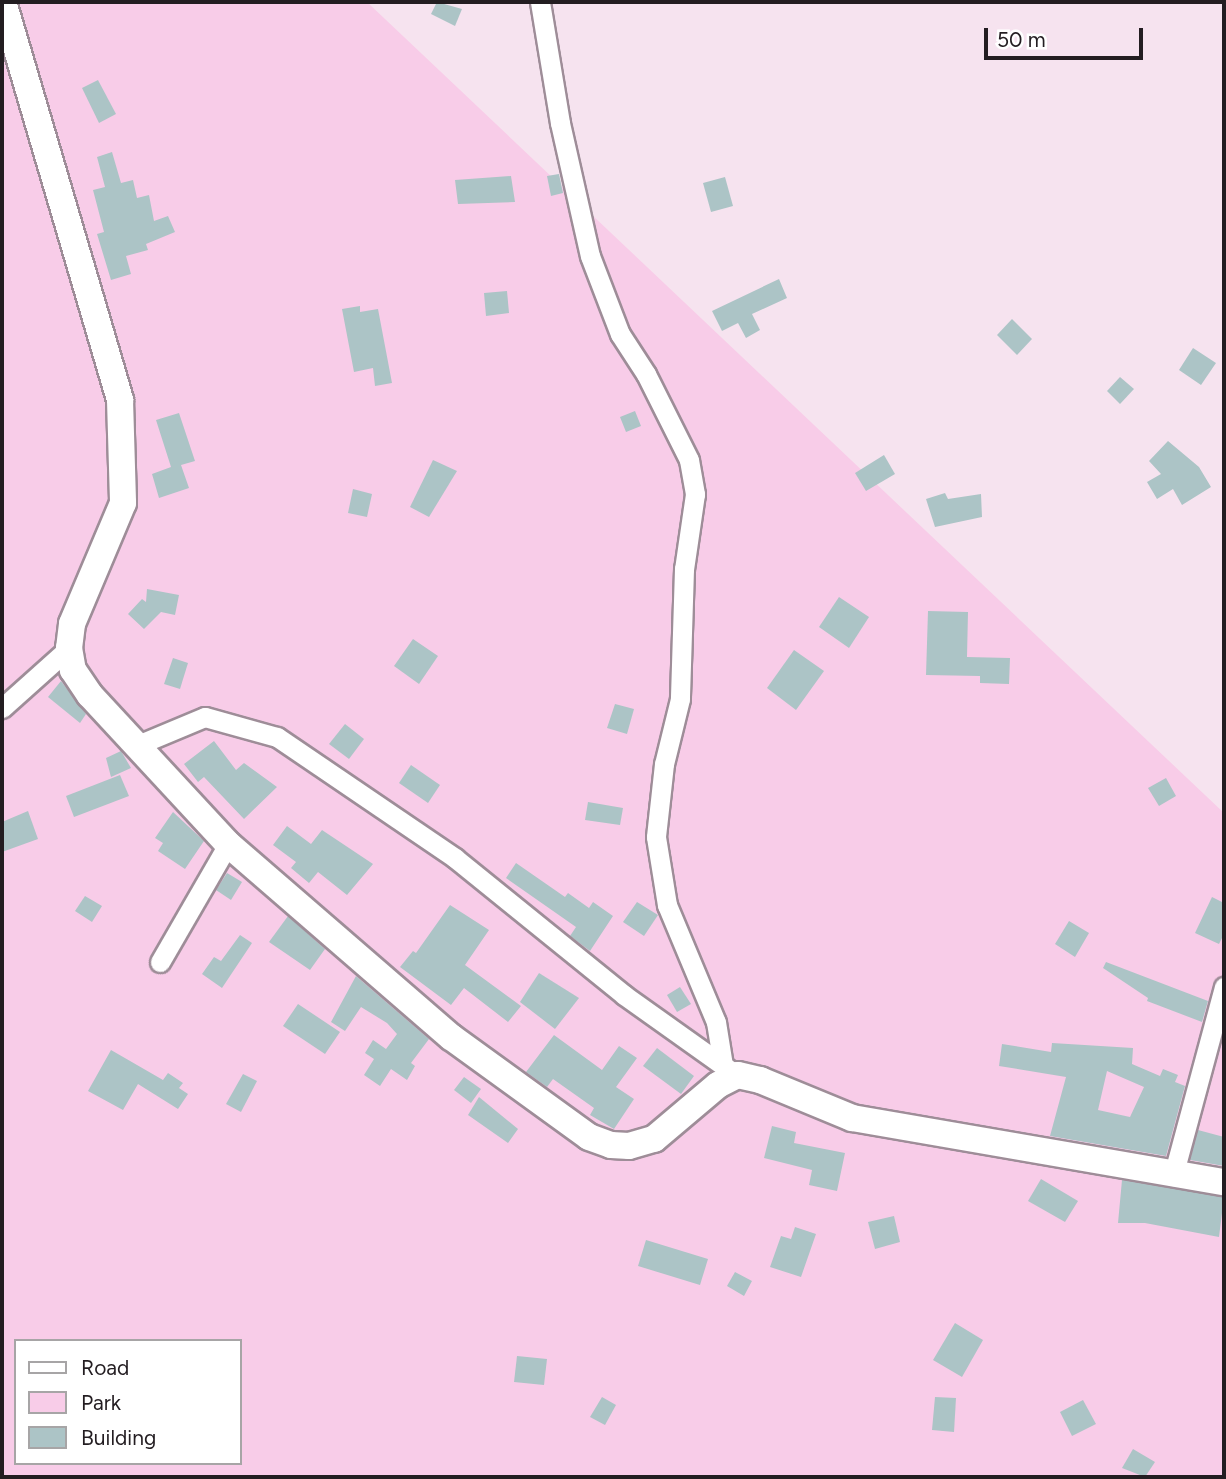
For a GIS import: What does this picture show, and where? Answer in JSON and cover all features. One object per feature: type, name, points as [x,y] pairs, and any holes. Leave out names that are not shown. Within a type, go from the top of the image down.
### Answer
[{"type":"street","points":[[3,2],[120,400],[123,503],[72,624],[69,648],[73,670],[90,695],[140,744],[228,844],[451,1037],[589,1137],[629,1146],[654,1139],[718,1085],[731,1070]]},
{"type":"street","points":[[540,2],[560,123],[590,256],[620,334],[652,386],[689,460],[695,494],[684,569],[680,699],[664,764],[656,837],[667,905],[716,1022],[731,1070]]},
{"type":"street","points":[[2,708],[69,648]]},
{"type":"street","points":[[140,744],[205,717],[277,737],[455,858],[624,995],[731,1070],[852,1118],[1174,1176],[1224,1182]]},
{"type":"street","points":[[160,962],[228,844]]},
{"type":"street","points":[[1174,1176],[1224,987]]},
{"type":"green space","points":[[2,2],[367,2],[1224,813],[1224,1477],[2,1477]]},
{"type":"building","points":[[437,2],[462,9],[455,26],[431,14]]},
{"type":"building","points":[[98,80],[116,114],[99,123],[82,88]]},
{"type":"building","points":[[112,152],[121,183],[133,180],[137,198],[149,195],[154,221],[168,216],[175,232],[146,244],[148,250],[126,256],[131,274],[111,280],[97,234],[104,232],[93,190],[105,187],[97,157]]},
{"type":"building","points":[[559,174],[563,193],[551,196],[547,176]]},
{"type":"building","points":[[511,176],[515,202],[458,204],[455,180]]},
{"type":"building","points":[[725,177],[733,206],[711,212],[703,183]]},
{"type":"building","points":[[779,279],[787,298],[752,314],[760,330],[746,338],[738,323],[722,331],[712,311]]},
{"type":"building","points":[[507,291],[509,313],[486,316],[484,293]]},
{"type":"building","points":[[360,306],[360,312],[378,309],[392,383],[375,386],[373,368],[354,372],[342,309]]},
{"type":"building","points":[[1012,319],[1032,339],[1017,355],[997,335]]},
{"type":"building","points":[[1193,348],[1216,363],[1201,385],[1179,370]]},
{"type":"building","points":[[1120,377],[1134,389],[1120,404],[1107,391]]},
{"type":"building","points":[[635,411],[641,426],[626,432],[620,417]]},
{"type":"building","points":[[179,413],[195,461],[181,465],[189,488],[159,498],[152,474],[171,467],[156,420]]},
{"type":"building","points":[[1168,441],[1199,467],[1211,487],[1182,505],[1173,489],[1157,499],[1147,482],[1161,474],[1149,461]]},
{"type":"building","points":[[884,455],[895,474],[866,491],[855,473]]},
{"type":"building","points":[[433,460],[457,471],[429,517],[410,507]]},
{"type":"building","points":[[353,489],[372,494],[367,517],[348,513]]},
{"type":"building","points":[[945,493],[948,499],[981,494],[982,517],[935,527],[926,499]]},
{"type":"building","points":[[147,589],[179,595],[175,615],[161,612],[144,629],[128,614],[142,599],[146,602]]},
{"type":"building","points":[[839,597],[869,617],[849,648],[819,627]]},
{"type":"building","points":[[928,611],[968,612],[967,657],[1010,658],[1009,684],[980,683],[980,676],[926,675]]},
{"type":"building","points":[[413,639],[438,656],[419,684],[394,666]]},
{"type":"building","points":[[794,650],[824,671],[796,710],[767,688]]},
{"type":"building","points":[[173,658],[188,663],[180,689],[164,684]]},
{"type":"building","points":[[61,681],[86,714],[80,723],[48,697]]},
{"type":"building","points":[[615,704],[634,709],[627,734],[607,728]]},
{"type":"building","points":[[345,724],[364,739],[349,759],[329,744]]},
{"type":"building","points":[[214,741],[236,770],[244,763],[277,787],[244,819],[204,777],[198,782],[184,764]]},
{"type":"building","points":[[121,751],[131,768],[111,777],[106,758]]},
{"type":"building","points":[[411,765],[440,785],[428,803],[399,783]]},
{"type":"building","points":[[120,775],[129,796],[74,817],[66,796]]},
{"type":"building","points":[[1166,778],[1176,796],[1159,806],[1148,788]]},
{"type":"building","points":[[588,802],[623,808],[620,825],[585,820]]},
{"type":"building","points":[[28,811],[38,839],[2,852],[2,822]]},
{"type":"building","points":[[173,812],[204,841],[185,869],[158,851],[163,843],[155,838]]},
{"type":"building","points":[[287,826],[311,844],[322,830],[373,864],[347,895],[318,872],[309,883],[291,868],[296,862],[273,845]]},
{"type":"building","points":[[516,863],[565,897],[568,893],[589,908],[593,902],[613,916],[590,951],[570,936],[576,927],[506,878]]},
{"type":"building","points":[[227,873],[242,882],[231,900],[216,890]]},
{"type":"building","points":[[85,896],[102,906],[92,922],[75,911]]},
{"type":"building","points":[[1212,897],[1224,903],[1224,934],[1219,944],[1195,933]]},
{"type":"building","points":[[637,902],[658,915],[644,936],[623,922]]},
{"type":"building","points":[[450,905],[489,930],[465,965],[521,1006],[508,1022],[464,988],[451,1005],[400,967],[413,951],[416,953]]},
{"type":"building","points":[[288,916],[325,949],[310,970],[269,942]]},
{"type":"building","points":[[1069,921],[1089,933],[1075,957],[1055,944]]},
{"type":"building","points":[[240,935],[252,943],[222,988],[202,974],[214,957],[221,961]]},
{"type":"building","points":[[1106,962],[1208,1001],[1202,1022],[1147,1001],[1148,998],[1103,968]]},
{"type":"building","points":[[539,973],[579,998],[555,1029],[520,1002]]},
{"type":"building","points":[[356,976],[429,1039],[411,1063],[415,1066],[407,1080],[391,1069],[380,1086],[364,1075],[374,1059],[365,1053],[373,1040],[386,1049],[397,1034],[387,1023],[361,1007],[345,1031],[331,1022]]},
{"type":"building","points":[[680,987],[691,1004],[677,1012],[667,995]]},
{"type":"building","points":[[298,1004],[340,1032],[325,1054],[283,1026]]},
{"type":"building","points":[[554,1035],[602,1070],[619,1046],[637,1058],[616,1087],[634,1099],[614,1129],[590,1115],[594,1108],[553,1079],[547,1087],[526,1072]]},
{"type":"building","points":[[1052,1043],[1133,1048],[1132,1064],[1160,1076],[1163,1069],[1178,1075],[1175,1082],[1185,1086],[1166,1156],[1050,1136],[1066,1077],[999,1066],[1002,1044],[1051,1052]],"holes":[[[1107,1071],[1144,1087],[1130,1117],[1098,1110]]]},
{"type":"building","points":[[657,1048],[694,1076],[681,1094],[643,1066]]},
{"type":"building","points":[[111,1050],[163,1080],[168,1073],[183,1083],[179,1088],[188,1094],[178,1109],[138,1084],[123,1110],[88,1091]]},
{"type":"building","points":[[243,1074],[257,1081],[241,1112],[226,1104]]},
{"type":"building","points":[[464,1077],[481,1089],[471,1103],[454,1090]]},
{"type":"building","points":[[479,1097],[518,1129],[508,1143],[468,1115]]},
{"type":"building","points":[[772,1126],[796,1132],[794,1143],[845,1153],[837,1191],[809,1185],[812,1170],[764,1158]]},
{"type":"building","points":[[1198,1130],[1224,1137],[1224,1166],[1190,1160]]},
{"type":"building","points":[[1041,1179],[1078,1201],[1065,1222],[1028,1201]]},
{"type":"building","points":[[1122,1180],[1224,1197],[1219,1237],[1145,1223],[1118,1223]]},
{"type":"building","points":[[894,1216],[900,1242],[875,1249],[868,1222]]},
{"type":"building","points":[[795,1227],[816,1234],[801,1277],[770,1267],[781,1236],[791,1239]]},
{"type":"building","points":[[646,1240],[708,1259],[700,1285],[638,1266]]},
{"type":"building","points":[[735,1272],[752,1281],[744,1296],[727,1286]]},
{"type":"building","points":[[955,1323],[983,1340],[962,1377],[933,1360]]},
{"type":"building","points":[[517,1356],[547,1359],[544,1385],[514,1382]]},
{"type":"building","points":[[602,1397],[616,1405],[605,1425],[590,1417]]},
{"type":"building","points":[[935,1397],[956,1398],[954,1432],[932,1430]]},
{"type":"building","points":[[1083,1400],[1096,1424],[1072,1436],[1060,1412]]},
{"type":"building","points":[[1133,1449],[1155,1462],[1145,1477],[1122,1468]]}]
